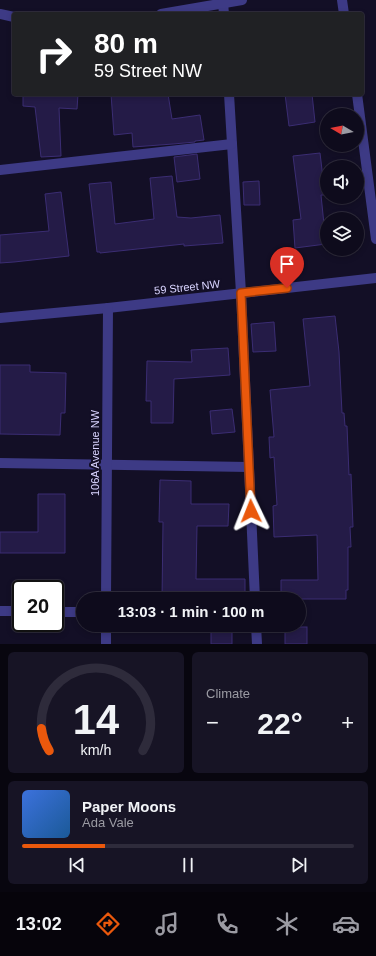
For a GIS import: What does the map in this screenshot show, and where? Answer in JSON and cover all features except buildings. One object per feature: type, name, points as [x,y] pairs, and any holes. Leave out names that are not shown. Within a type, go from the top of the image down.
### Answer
[{"type":"street","points":[[172,12],[242,0]]},
{"type":"street","points":[[342,0],[344,12]]},
{"type":"street","points":[[223,3],[224,12]]},
{"type":"street","points":[[0,14],[12,17]]},
{"type":"street","points":[[229,96],[241,293],[255,592]]},
{"type":"street","points":[[357,96],[376,240]]},
{"type":"street","points":[[0,170],[232,144]]},
{"type":"street","name":"59 Street NW","points":[[0,318],[108,308],[376,278]]},
{"type":"street","name":"106A Avenue NW","points":[[106,592],[108,308]]},
{"type":"street","points":[[0,463],[249,468]]},
{"type":"street","points":[[0,611],[12,611]]},
{"type":"street","points":[[64,612],[76,612]]},
{"type":"street","points":[[106,632],[106,644]]},
{"type":"street","points":[[256,632],[257,644]]},
{"type":"route","points":[[251,511],[241,293],[287,288]]}]
